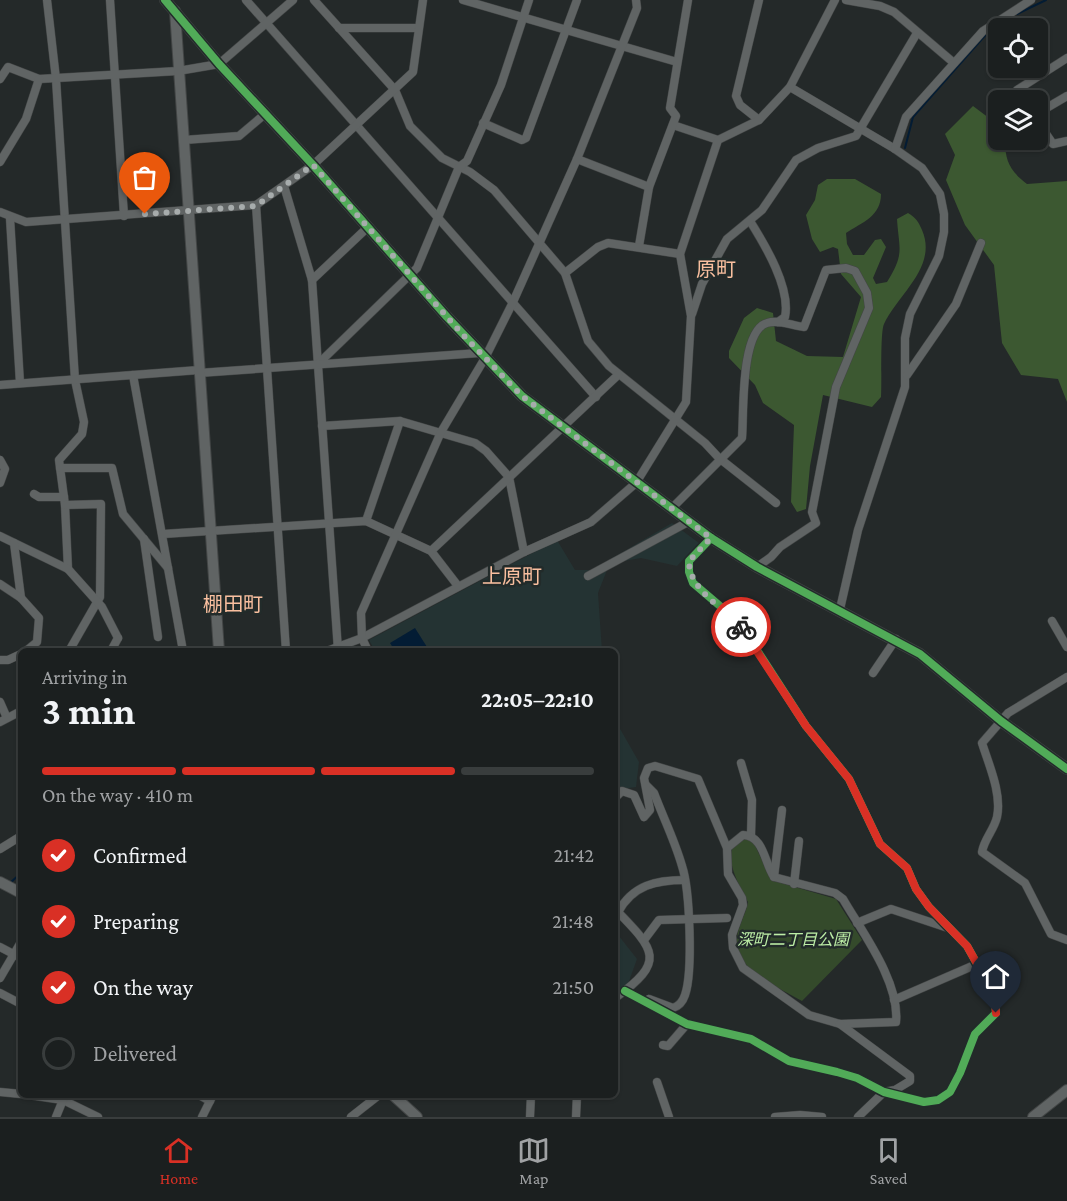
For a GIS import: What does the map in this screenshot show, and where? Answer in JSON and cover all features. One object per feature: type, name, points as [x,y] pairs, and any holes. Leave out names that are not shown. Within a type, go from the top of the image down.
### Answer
[{"type":"street","points":[[47,0],[56,79],[75,380],[84,422],[82,434],[62,453],[59,460],[65,501],[68,569]]},
{"type":"street","points":[[110,0],[124,216]]},
{"type":"street","points":[[165,0],[175,6],[219,64],[313,165],[408,274],[522,396],[561,428],[711,538],[757,567],[896,639],[938,668],[1001,721],[1067,769]]},
{"type":"street","points":[[246,0],[596,397]]},
{"type":"street","points":[[0,79],[8,67],[39,79],[56,79],[178,71],[219,64],[294,0]]},
{"type":"street","points":[[314,0],[394,90],[410,126],[442,158],[470,171],[494,190],[565,273],[588,341],[618,375],[776,502]]},
{"type":"street","points":[[0,212],[10,218],[26,222],[256,206],[313,165],[412,72],[423,0]]},
{"type":"street","points":[[463,0],[522,19],[623,44],[676,62]]},
{"type":"street","points":[[318,364],[408,274],[417,268],[440,218],[459,167],[466,161],[501,85],[529,0]]},
{"type":"street","points":[[483,123],[522,140],[526,138],[577,0]]},
{"type":"street","points":[[367,648],[362,638],[361,613],[441,432],[513,302],[577,159],[637,8],[636,0]]},
{"type":"street","points":[[639,246],[649,187],[675,116],[670,108],[688,0]]},
{"type":"street","points":[[759,0],[736,96],[741,105],[759,120]]},
{"type":"street","points":[[673,125],[718,140],[759,120],[790,87],[836,0]]},
{"type":"street","points":[[846,0],[880,6],[894,12],[954,63]]},
{"type":"street","points":[[895,149],[906,117],[982,31],[1031,0]]},
{"type":"street","points":[[175,6],[219,648]]},
{"type":"street","points":[[339,28],[418,28]]},
{"type":"street","points":[[691,316],[702,284],[728,239],[750,221],[775,192],[796,160],[818,148],[856,136],[917,33]]},
{"type":"street","points":[[1017,90],[1067,58]]},
{"type":"street","points":[[0,162],[26,119],[39,79]]},
{"type":"street","points":[[790,87],[895,149],[922,168],[934,183],[944,214],[944,232],[939,256],[910,314],[905,338],[905,387],[858,530],[840,609]]},
{"type":"street","points":[[1048,107],[1067,96]]},
{"type":"street","points":[[183,140],[239,136],[266,114]]},
{"type":"street","points":[[1048,137],[1053,144],[1067,141]]},
{"type":"street","points":[[340,648],[524,552],[591,522],[636,483],[686,402],[691,316],[680,254],[718,140]]},
{"type":"street","points":[[577,159],[649,187]]},
{"type":"street","points":[[284,186],[312,280],[338,648]]},
{"type":"street","points":[[256,206],[286,648]]},
{"type":"street","points":[[10,218],[20,383]]},
{"type":"street","points":[[750,221],[767,250],[784,292],[787,307],[785,317],[778,322]]},
{"type":"street","points":[[312,280],[368,228]]},
{"type":"street","points":[[565,273],[598,247],[608,243],[680,254]]},
{"type":"street","points":[[906,375],[923,355],[956,303],[981,243]]},
{"type":"street","points":[[671,509],[719,458],[742,438],[747,358],[752,336],[766,323],[807,325],[826,270],[846,268],[855,271],[867,292],[869,308],[836,387],[812,512],[816,523],[780,547],[757,567]]},
{"type":"street","points":[[0,385],[482,355]]},
{"type":"street","points":[[133,375],[182,648]]},
{"type":"street","points":[[431,550],[618,375]]},
{"type":"street","points":[[322,426],[400,421],[441,432],[480,447],[509,477],[524,552]]},
{"type":"street","points":[[366,521],[400,421]]},
{"type":"street","points":[[0,460],[5,469],[0,483]]},
{"type":"street","points":[[60,468],[112,468],[123,514],[169,570]]},
{"type":"street","points":[[34,494],[39,497],[65,501],[101,504],[98,603],[83,623],[70,648]]},
{"type":"street","points":[[163,534],[366,521],[431,550],[458,586]]},
{"type":"street","points":[[588,576],[688,522]]},
{"type":"street","points":[[0,536],[68,569],[98,603],[120,638],[113,648]]},
{"type":"street","points":[[144,538],[158,637]]},
{"type":"street","points":[[625,991],[687,1024],[751,1039],[789,1061],[857,1078],[884,1092],[924,1102],[938,1100],[950,1092],[975,1034],[996,1013],[994,994],[967,946],[954,930],[929,907],[916,889],[907,868],[880,844],[849,779],[806,726],[744,630],[693,583],[689,572],[689,561],[711,538]]},
{"type":"street","points":[[14,543],[21,598]]},
{"type":"street","points":[[0,584],[21,598],[39,618],[37,642],[30,648]]},
{"type":"street","points":[[1052,621],[1067,647]]},
{"type":"street","points":[[873,673],[896,639]]},
{"type":"street","points":[[0,660],[8,660],[18,655]]},
{"type":"street","points":[[1067,677],[1008,713],[982,743],[998,805],[997,818],[984,842],[982,852],[988,859],[1019,877],[1050,934],[1067,940]]},
{"type":"street","points":[[0,702],[4,720],[18,713]]},
{"type":"street","points":[[741,763],[752,800],[751,835]]},
{"type":"street","points":[[618,795],[622,791],[634,795],[644,817],[648,816],[650,810],[645,784],[645,772],[648,768],[655,766],[698,779],[727,848],[728,874],[742,898],[743,905],[732,935],[733,948],[743,968],[809,1015],[840,1024],[896,1022],[894,1000],[879,960],[843,899],[835,894],[774,877],[758,840],[751,835],[743,835],[727,848]]},
{"type":"street","points":[[639,998],[673,1008],[682,1001],[688,968],[686,880],[654,793],[645,784]]},
{"type":"street","points":[[774,877],[782,810]]},
{"type":"street","points":[[0,849],[18,838]]},
{"type":"street","points":[[794,884],[799,841]]},
{"type":"street","points":[[618,910],[638,888],[660,880],[686,880]]},
{"type":"street","points":[[0,882],[18,891]]},
{"type":"street","points":[[857,923],[891,909],[954,930]]},
{"type":"street","points":[[618,912],[644,940],[651,956],[648,968],[618,996]]},
{"type":"street","points":[[644,940],[659,920],[727,918]]},
{"type":"street","points":[[0,947],[17,956],[0,978]]},
{"type":"street","points":[[894,1000],[977,964]]},
{"type":"street","points":[[0,993],[18,1002]]},
{"type":"street","points":[[663,1045],[668,1046],[687,1024]]},
{"type":"street","points":[[840,1024],[910,1076],[910,1081],[884,1092],[858,1117]]},
{"type":"street","points":[[657,1082],[669,1117]]},
{"type":"street","points":[[1033,1117],[1067,1090]]},
{"type":"street","points":[[0,1092],[18,1094]]},
{"type":"street","points":[[56,1117],[64,1098]]},
{"type":"street","points":[[66,1098],[98,1117]]},
{"type":"street","points":[[202,1117],[212,1098]]},
{"type":"street","points":[[351,1117],[375,1098]]},
{"type":"street","points":[[396,1098],[417,1117]]},
{"type":"street","points":[[530,1117],[531,1098]]},
{"type":"street","points":[[576,1117],[577,1098]]},
{"type":"street","points":[[775,1117],[800,1115],[822,1117]]},
{"type":"shaded area","points":[[672,523],[699,543],[677,566],[641,558],[624,561],[607,570],[598,593],[602,648],[373,648],[369,640],[557,540],[575,570],[592,570]]},
{"type":"shaded area","points":[[618,725],[639,762],[636,787],[618,790]]},
{"type":"shaded area","points":[[618,935],[637,959],[628,984],[618,991]]},
{"type":"green space","points":[[973,106],[988,117],[988,150],[1006,150],[1016,175],[1027,184],[1067,181],[1067,402],[1058,379],[1021,375],[1002,343],[994,265],[965,225],[946,180],[955,155],[945,134]]},
{"type":"green space","points":[[827,179],[855,179],[881,194],[878,208],[870,218],[846,233],[847,244],[853,255],[864,255],[875,240],[881,239],[886,247],[873,278],[876,284],[887,282],[896,264],[900,251],[897,219],[908,213],[917,220],[922,230],[926,243],[925,256],[914,280],[884,324],[881,397],[872,407],[823,395],[810,466],[806,509],[797,512],[791,502],[794,425],[763,403],[755,385],[729,358],[729,351],[744,318],[757,308],[773,313],[776,341],[807,356],[843,357],[861,297],[841,274],[838,249],[833,247],[820,252],[812,239],[806,215],[815,200],[818,185]]},
{"type":"green space","name":"深町二丁目公園","points":[[749,839],[753,841],[771,880],[836,899],[862,940],[802,1001],[750,969],[742,960],[738,949],[737,938],[748,902],[735,876],[731,856],[738,842]]},
{"type":"water","points":[[415,628],[427,647],[393,648],[390,643]]},
{"type":"waterway","points":[[1017,14],[1046,0]]},
{"type":"waterway","points":[[905,148],[913,117],[988,32]]},
{"type":"waterway","points":[[10,883],[18,876]]},
{"type":"cycle path","points":[[165,0],[219,64],[313,165],[447,317],[522,396],[711,538],[757,567],[920,654],[1001,721],[1067,769]]},
{"type":"cycle path","points":[[625,991],[687,1024],[751,1039],[789,1061],[857,1078],[884,1092],[924,1102],[938,1100],[950,1092],[975,1034],[996,1013],[994,994],[967,946],[929,907],[916,889],[907,868],[880,844],[849,779],[806,726],[744,630],[693,583],[689,572],[689,561],[711,538]]},
{"type":"way so far","points":[[145,214],[256,206],[313,165],[463,335],[522,396],[561,428],[711,538],[689,561],[689,572],[693,583],[741,627]]},
{"type":"district","name":"原町","points":[[716,269]]},
{"type":"district","name":"上原町","points":[[512,576]]},
{"type":"district","name":"棚田町","points":[[233,604]]},
{"type":"route","points":[[741,627],[806,726],[849,779],[880,844],[907,868],[916,889],[929,907],[954,930],[967,946],[994,994],[996,1013]]}]
